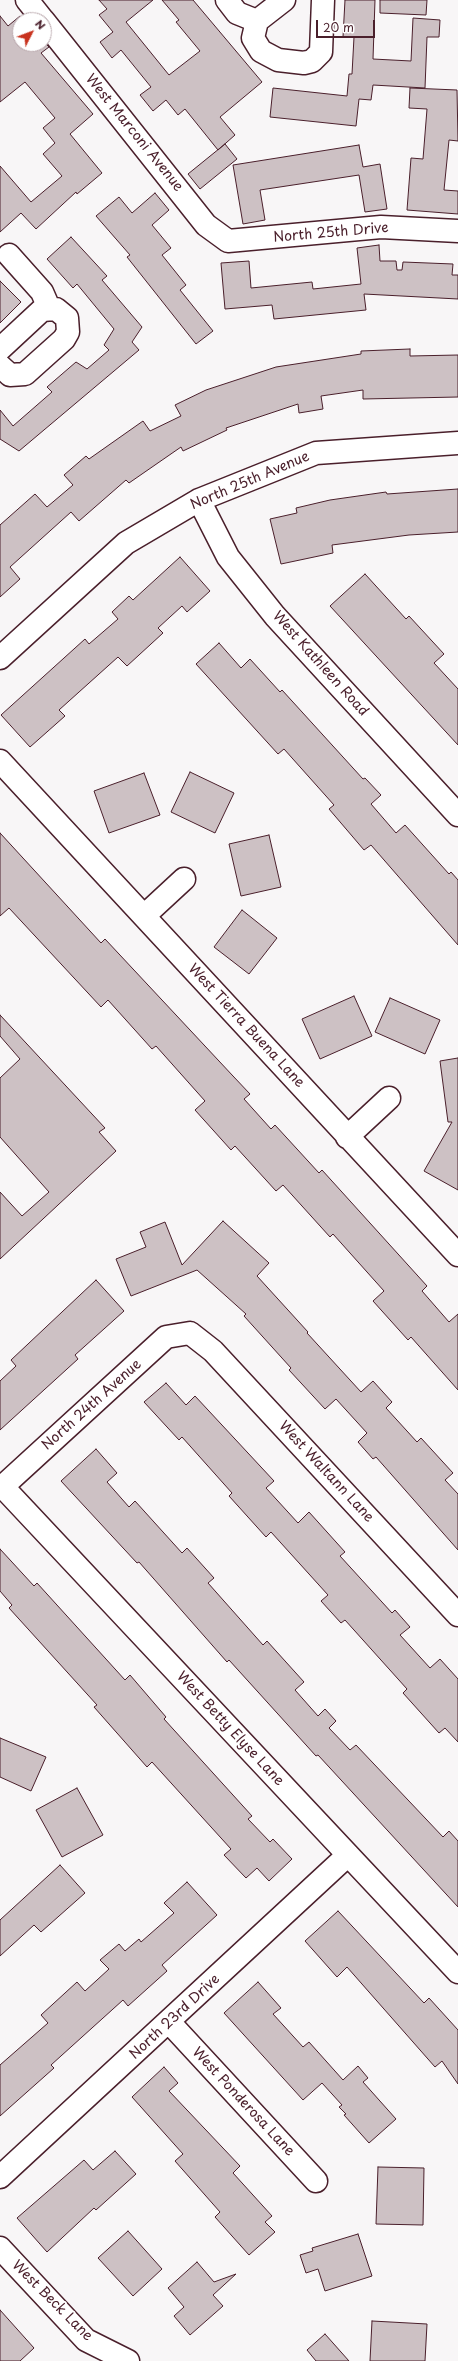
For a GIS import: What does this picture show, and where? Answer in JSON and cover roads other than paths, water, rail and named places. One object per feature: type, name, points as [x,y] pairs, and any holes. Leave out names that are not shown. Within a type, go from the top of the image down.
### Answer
[{"type":"street","name":"West Marconi Avenue","points":[[27,0],[37,12]]},
{"type":"street","points":[[227,0],[237,13],[257,21]]},
{"type":"street","points":[[284,0],[257,21],[253,38],[261,51],[278,60],[304,62],[312,61],[321,52],[323,0]]},
{"type":"street","name":"West Marconi Avenue","points":[[52,30],[206,224],[228,241]]},
{"type":"street","name":"North 25th Drive","points":[[228,241],[381,227],[458,231]]},
{"type":"street","points":[[9,255],[42,292],[49,308]]},
{"type":"street","points":[[0,349],[36,314],[49,308],[62,312],[67,318],[68,332],[64,339],[25,374],[10,375],[0,366]]},
{"type":"street","name":"North 25th Avenue","points":[[0,658],[126,543],[199,500],[316,452],[458,443]]},
{"type":"street","name":"West Kathleen Road","points":[[199,500],[228,557],[275,616],[458,815]]},
{"type":"street","name":"West Tierra Buena Lane","points":[[0,761],[458,1255]]},
{"type":"street","points":[[144,916],[184,878]]},
{"type":"street","points":[[347,1137],[389,1098]]},
{"type":"street","name":"North 24th Avenue","points":[[1,1488],[166,1337],[190,1333]]},
{"type":"street","name":"West Waltann Lane","points":[[190,1333],[213,1351],[458,1615]]},
{"type":"street","name":"West Betty Elyse Lane","points":[[1,1488],[458,1972]]},
{"type":"street","name":"North 23rd Drive","points":[[0,2177],[348,1856]]},
{"type":"street","name":"West Ponderosa Lane","points":[[169,2022],[316,2181]]},
{"type":"street","name":"West Beck Lane","points":[[0,2248],[86,2340],[128,2361]]}]
